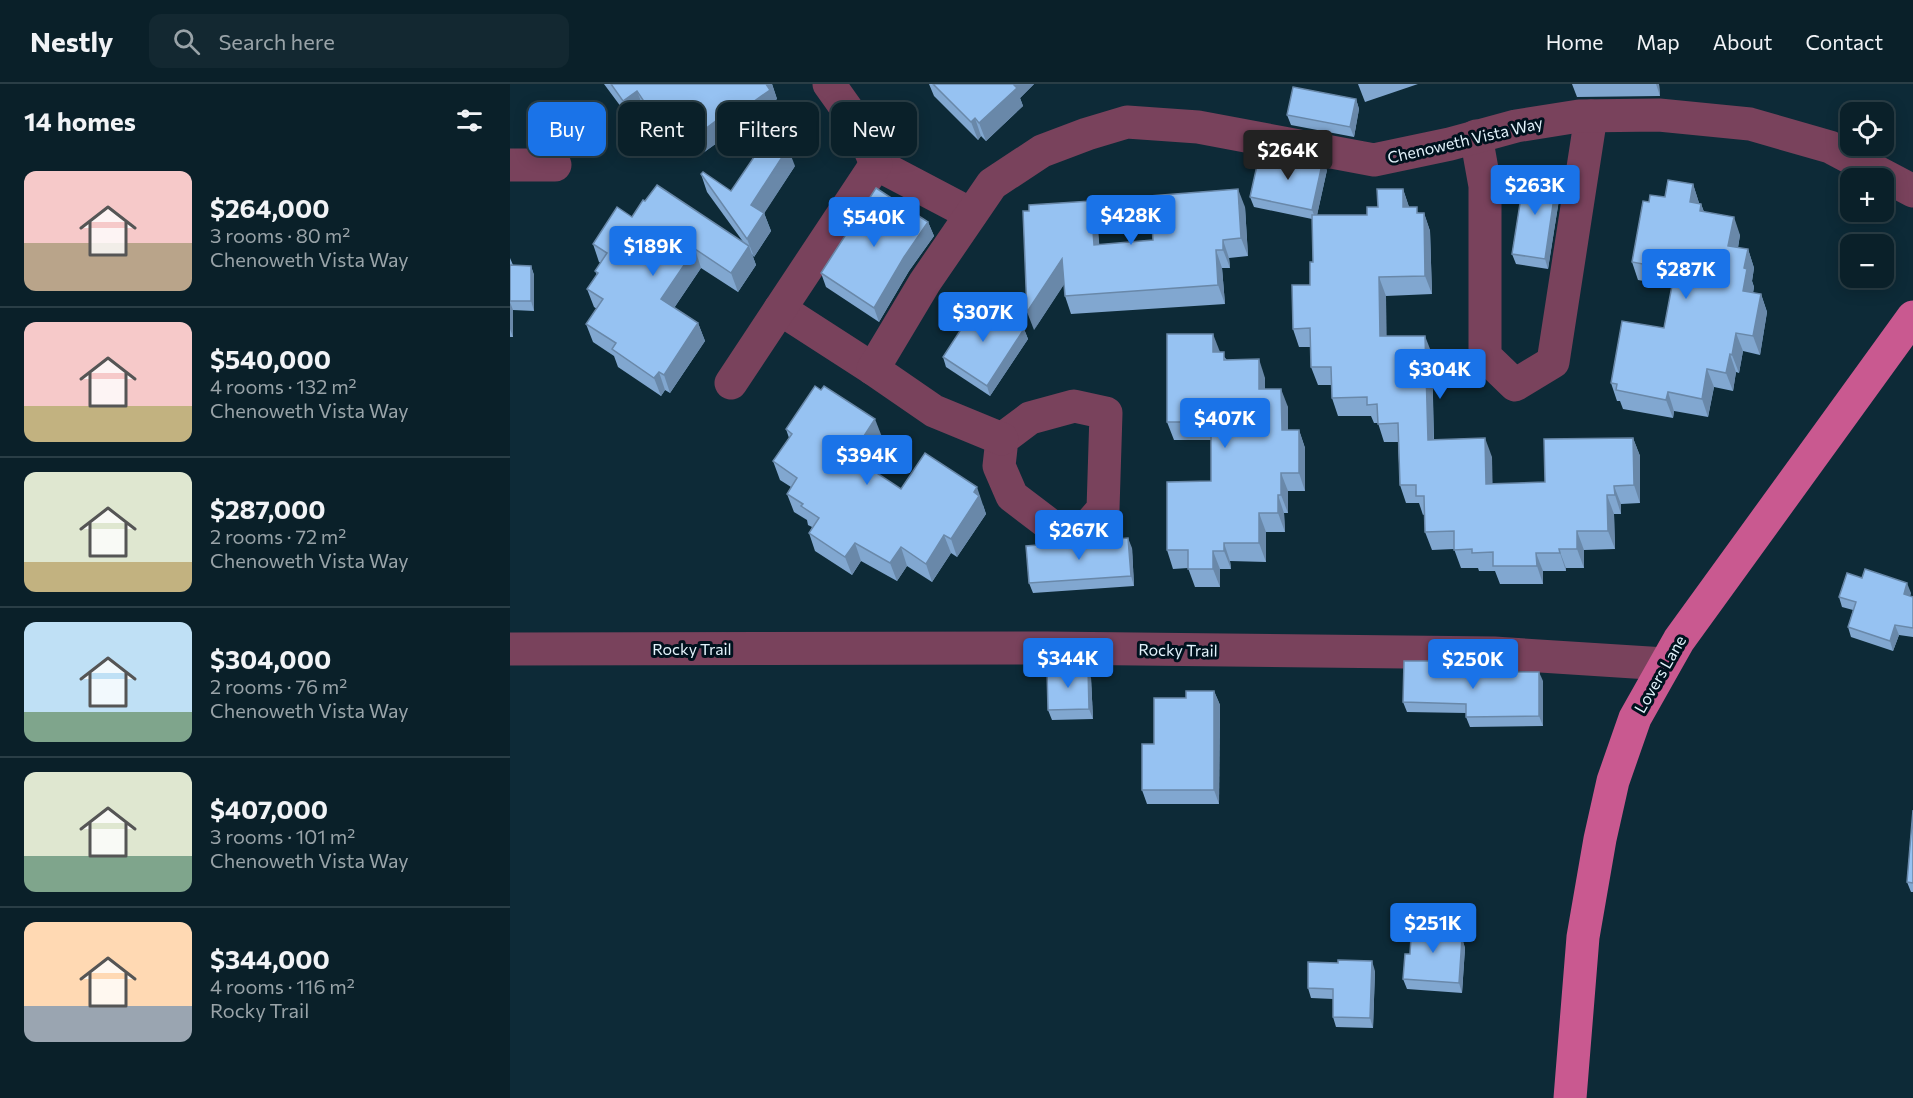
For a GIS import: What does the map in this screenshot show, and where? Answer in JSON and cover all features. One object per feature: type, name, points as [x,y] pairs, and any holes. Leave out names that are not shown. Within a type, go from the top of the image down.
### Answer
[{"type":"main road","name":"Lovers Lane","points":[[1570,1098],[1584,937],[1600,839],[1613,781],[1635,718],[1679,640],[1913,317]]},
{"type":"street","points":[[829,84],[861,129],[876,164],[971,214]]},
{"type":"street","name":"Chenoweth Vista Way","points":[[873,369],[925,282],[992,184],[1042,151],[1127,122],[1197,127],[1374,160],[1516,126],[1578,116],[1659,116],[1750,124],[1830,147],[1913,191]]},
{"type":"street","points":[[1476,136],[1485,186],[1485,356],[1515,385],[1553,362],[1592,116]]},
{"type":"street","points":[[731,383],[876,164]]},
{"type":"street","points":[[510,165],[555,165]]},
{"type":"street","points":[[780,309],[934,411],[1002,440]]},
{"type":"street","name":"Rocky Trail","points":[[510,649],[1047,648],[1471,653],[1665,664]]},
{"type":"building","points":[[611,84],[766,84],[770,90],[753,102],[717,102],[717,120],[705,129],[705,102],[644,102],[637,91],[623,101]]},
{"type":"building","points":[[933,84],[1013,84],[1017,88],[979,123],[975,118],[971,122]]},
{"type":"building","points":[[1293,87],[1356,99],[1350,127],[1287,115]]},
{"type":"building","points":[[1280,152],[1323,160],[1312,210],[1250,197],[1258,161],[1278,165]]},
{"type":"building","points":[[755,156],[783,156],[751,205],[764,213],[747,239],[701,174],[703,172],[731,191]]},
{"type":"building","points":[[1525,172],[1557,177],[1545,259],[1512,254]]},
{"type":"building","points":[[1668,180],[1693,184],[1690,202],[1701,204],[1700,211],[1734,217],[1728,246],[1748,249],[1743,291],[1761,294],[1753,336],[1736,333],[1726,373],[1707,369],[1702,399],[1668,392],[1666,400],[1616,390],[1617,384],[1611,383],[1622,321],[1664,328],[1675,270],[1632,262],[1643,201],[1649,202],[1650,195],[1665,197]]},
{"type":"building","points":[[657,185],[749,246],[731,273],[695,249],[661,299],[698,323],[664,375],[659,372],[654,378],[612,349],[616,343],[586,324],[603,299],[587,289],[598,273],[595,271],[607,253],[593,244],[617,207],[632,217]]},
{"type":"building","points":[[876,188],[928,222],[874,308],[821,273]]},
{"type":"building","points":[[1238,189],[1241,238],[1223,240],[1223,250],[1216,250],[1218,285],[1065,296],[1062,259],[1027,312],[1023,211],[1029,211],[1029,205],[1091,201],[1094,245],[1153,240],[1150,196]]},
{"type":"building","points":[[1377,189],[1403,189],[1403,207],[1417,207],[1417,213],[1424,213],[1425,276],[1379,277],[1380,336],[1425,336],[1428,440],[1485,438],[1486,484],[1545,482],[1544,439],[1633,438],[1634,485],[1614,486],[1615,495],[1607,495],[1608,531],[1577,531],[1577,549],[1559,549],[1560,553],[1536,553],[1537,566],[1493,566],[1493,552],[1472,553],[1472,549],[1454,550],[1454,531],[1425,532],[1424,496],[1416,496],[1416,485],[1400,485],[1398,423],[1378,424],[1377,404],[1367,405],[1367,397],[1332,398],[1331,367],[1311,367],[1310,328],[1293,329],[1292,285],[1310,285],[1310,262],[1313,262],[1312,215],[1367,215],[1367,207],[1378,207]]},
{"type":"building","points":[[510,265],[531,266],[531,301],[510,301]]},
{"type":"building","points":[[980,300],[1024,329],[987,386],[943,357]]},
{"type":"building","points":[[1167,334],[1213,334],[1213,352],[1224,352],[1224,360],[1259,359],[1259,389],[1281,389],[1282,430],[1299,430],[1299,473],[1281,473],[1278,513],[1259,513],[1259,543],[1224,543],[1224,551],[1213,551],[1213,569],[1188,569],[1188,550],[1167,550],[1167,482],[1211,481],[1211,422],[1167,422]]},
{"type":"building","points":[[815,386],[821,390],[824,386],[875,419],[851,456],[901,489],[925,453],[977,487],[974,492],[979,496],[951,539],[944,535],[926,564],[901,547],[890,563],[855,543],[845,557],[809,533],[819,518],[787,494],[797,478],[773,461],[792,434],[786,429]]},
{"type":"building","points":[[1128,538],[1131,576],[1029,583],[1026,546]]},
{"type":"building","points":[[1865,569],[1907,583],[1904,594],[1913,597],[1913,628],[1895,625],[1890,641],[1848,627],[1856,602],[1839,597],[1847,573],[1862,578]]},
{"type":"building","points":[[1404,661],[1443,661],[1443,672],[1539,672],[1539,716],[1466,717],[1466,704],[1403,702]]},
{"type":"building","points":[[1088,668],[1089,709],[1048,710],[1047,670]]},
{"type":"building","points":[[1186,691],[1214,691],[1214,790],[1142,790],[1142,744],[1154,744],[1154,698],[1186,698]]},
{"type":"building","points":[[1913,810],[1913,883],[1907,882]]},
{"type":"building","points":[[1412,921],[1443,922],[1442,937],[1462,938],[1459,983],[1403,979],[1405,954],[1410,954]]},
{"type":"building","points":[[1338,960],[1372,961],[1370,1018],[1333,1017],[1333,989],[1308,988],[1308,962],[1338,963]]}]
